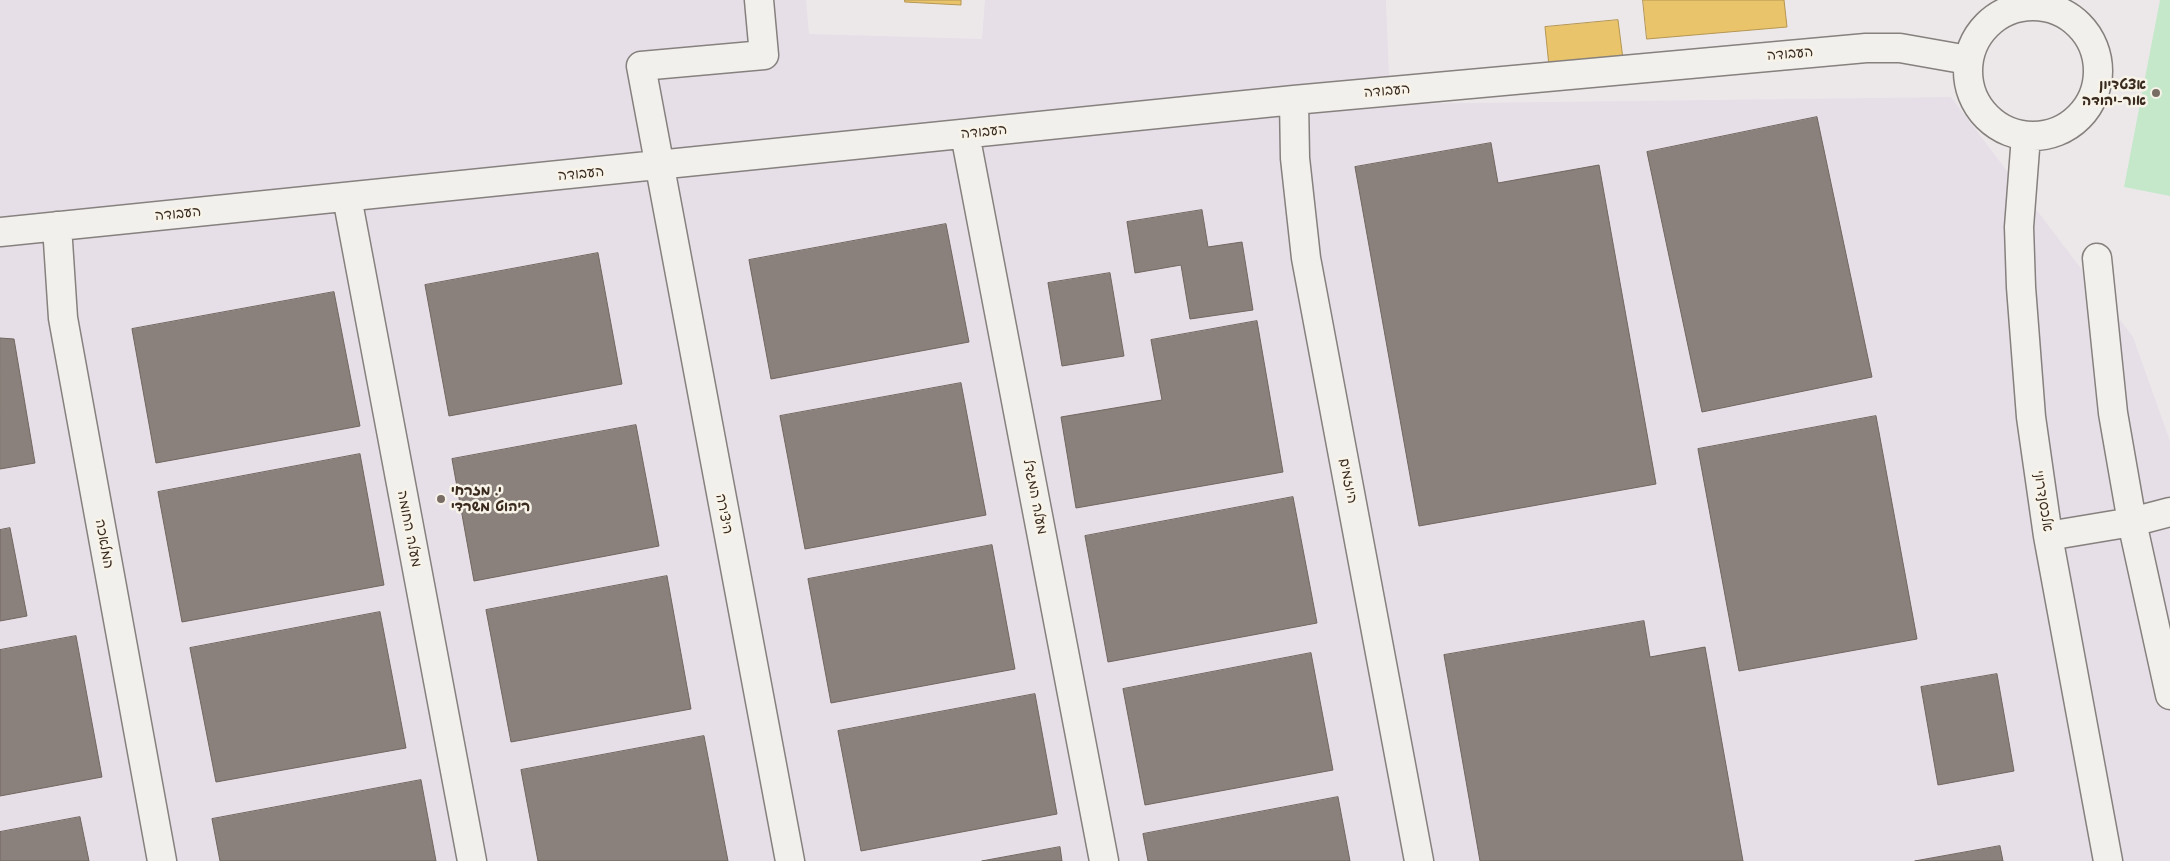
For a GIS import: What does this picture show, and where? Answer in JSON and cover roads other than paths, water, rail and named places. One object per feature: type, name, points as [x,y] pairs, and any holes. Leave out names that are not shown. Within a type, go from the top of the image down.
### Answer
[{"type":"street","name":"היצירה","points":[[759,0],[764,54],[641,66],[790,861]]},
{"type":"street","points":[[2030,5],[2072,9],[2088,34],[2097,55],[2099,76],[2094,96],[2083,114],[2066,127],[2047,135],[2026,136],[2000,127],[1988,119],[1975,102],[1968,83],[1968,60],[1975,39],[1991,11],[2008,10],[2030,5]]},
{"type":"street","name":"העבודה","points":[[0,232],[1294,100],[1866,48],[1900,48],[1968,60]]},
{"type":"street","name":"היוזמים","points":[[1294,100],[1295,158],[1306,258],[1419,861]]},
{"type":"street","name":"מעלה המגדל","points":[[965,134],[1104,861]]},
{"type":"street","name":"אלכסנדרוני","points":[[2026,136],[2019,227],[2030,417],[2048,536],[2108,861]]},
{"type":"street","name":"מעלה החומה","points":[[347,197],[472,861]]},
{"type":"street","name":"המלאכה","points":[[57,226],[63,318],[162,861]]},
{"type":"street","points":[[2097,258],[2113,413],[2132,522],[2170,695]]},
{"type":"street","points":[[2048,536],[2132,522],[2170,512]]},
{"type":"place","name":"אצטדיון אור-יהודה","points":[[2156,93]]},
{"type":"place","name":"י. מזרחי ריהוט משרדי","points":[[441,499]]}]
